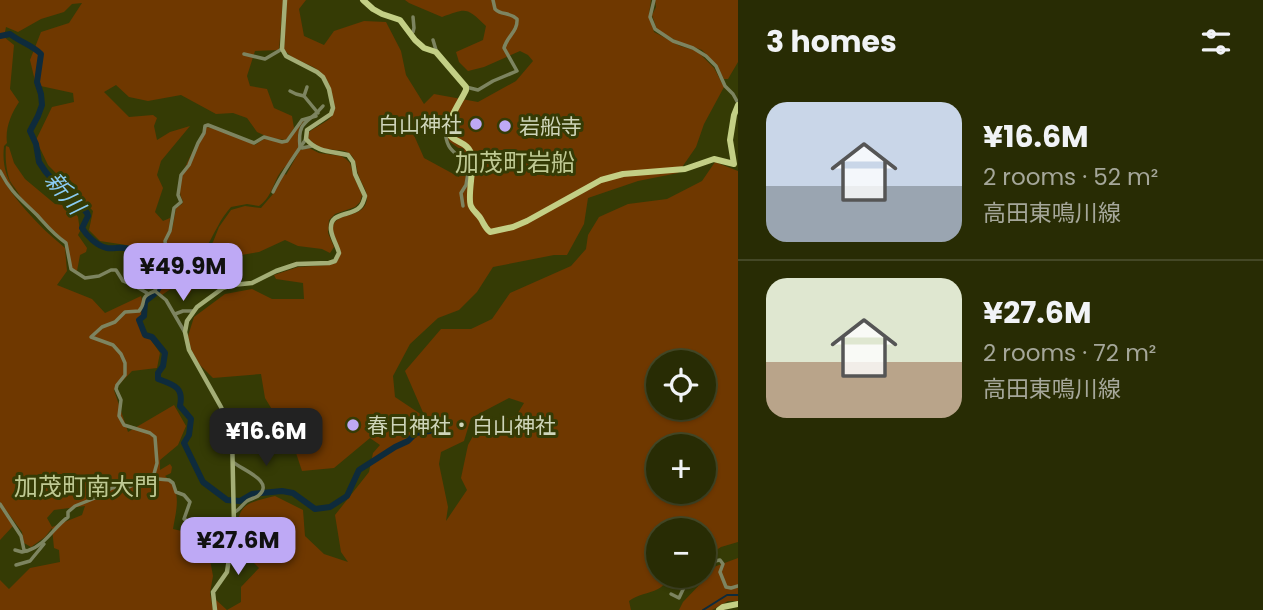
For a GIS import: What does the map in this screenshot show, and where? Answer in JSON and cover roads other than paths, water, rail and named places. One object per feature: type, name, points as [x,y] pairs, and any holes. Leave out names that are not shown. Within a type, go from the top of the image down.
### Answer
[{"type":"main road","points":[[215,610],[213,592],[225,575],[231,552],[235,512],[232,434],[189,351],[186,326],[194,312],[206,300],[227,286],[252,283],[297,264],[335,261],[339,253],[331,234],[331,223],[336,217],[360,207],[365,196],[348,155],[325,152],[312,146],[306,139],[305,134],[309,128],[331,114],[333,108],[323,77],[286,56],[282,49],[285,0]]},
{"type":"main road","points":[[363,0],[382,14],[400,20],[424,48],[436,52],[466,87],[448,125],[448,132],[470,149],[473,174],[470,205],[490,232],[527,221],[613,176],[685,169],[714,159],[736,164],[730,140],[738,104]]},
{"type":"main road","points":[[719,610],[738,604]]},
{"type":"street","points":[[466,87],[478,90],[517,71],[504,48],[518,25],[517,19],[509,13],[498,12],[493,0]]},
{"type":"street","points":[[654,0],[650,17],[655,29],[673,41],[694,48],[706,56],[716,66],[725,86],[738,104]]},
{"type":"street","points":[[410,34],[415,28],[413,17]]},
{"type":"street","points":[[433,40],[436,52]]},
{"type":"street","points":[[244,54],[265,59],[282,49]]},
{"type":"street","points":[[304,96],[307,87]]},
{"type":"street","points":[[290,91],[304,96],[317,115]]},
{"type":"street","points":[[300,147],[301,128],[317,115],[323,106]]},
{"type":"street","points":[[155,291],[159,279],[159,257],[166,248],[165,241],[170,231],[174,208],[181,202],[178,195],[181,175],[189,165],[205,126],[216,127],[254,143],[264,137],[282,142],[290,139],[302,120],[317,115]]},
{"type":"street","points":[[448,125],[445,128],[449,149],[469,167],[466,184],[461,193],[463,206]]},
{"type":"street","points":[[273,192],[306,139]]},
{"type":"street","points":[[300,147],[312,146]]},
{"type":"street","points":[[0,171],[19,199],[54,236],[66,243],[71,269],[85,278],[116,270],[123,281],[147,293]]},
{"type":"street","points":[[155,291],[147,293],[139,311],[125,312],[115,322],[102,327],[91,337],[113,345],[123,357],[125,375],[116,389],[121,400],[119,416],[121,422],[128,427],[155,437],[155,478]]},
{"type":"street","points":[[155,291],[175,314],[185,332]]},
{"type":"street","points":[[175,314],[183,311],[194,312]]},
{"type":"street","points":[[233,462],[262,481],[261,492],[235,512]]},
{"type":"street","points":[[16,565],[30,561],[54,528],[68,517],[68,512],[75,506],[112,488],[129,487],[146,478],[169,480],[173,483],[176,492],[184,495],[190,503],[184,519],[208,531],[213,548],[231,552]]},
{"type":"street","points":[[0,504],[19,531],[26,551]]},
{"type":"street","points":[[15,550],[22,552],[34,549],[46,541]]},
{"type":"street","points":[[716,561],[720,560],[723,564],[720,572],[726,587],[738,586]]},
{"type":"street","points":[[671,594],[679,598],[684,588]]},
{"type":"waterway","name":"新川","points":[[0,36],[10,34],[41,54],[37,82],[42,105],[30,131],[36,144],[39,162],[45,171],[60,189],[74,197],[87,213],[82,228],[84,231],[107,248],[132,249],[148,255],[159,267],[161,282],[156,293],[145,302],[144,316],[139,320],[145,335],[152,337],[165,353],[158,379],[173,385],[179,391],[180,406],[191,419],[189,435],[184,443],[203,482],[227,500],[240,501],[252,494],[282,491],[293,493],[315,509],[330,507],[347,496],[359,470],[408,441],[416,433],[430,431]]},
{"type":"waterway","points":[[703,610],[727,595],[738,595]]},
{"type":"place","name":"白山神社","points":[[476,124]]},
{"type":"place","name":"岩船寺","points":[[505,126]]},
{"type":"place","name":"春日神社・白山神社","points":[[353,425]]},
{"type":"district","name":"加茂町岩船","points":[[515,162]]},
{"type":"district","name":"加茂町南大門","points":[[86,486]]}]
